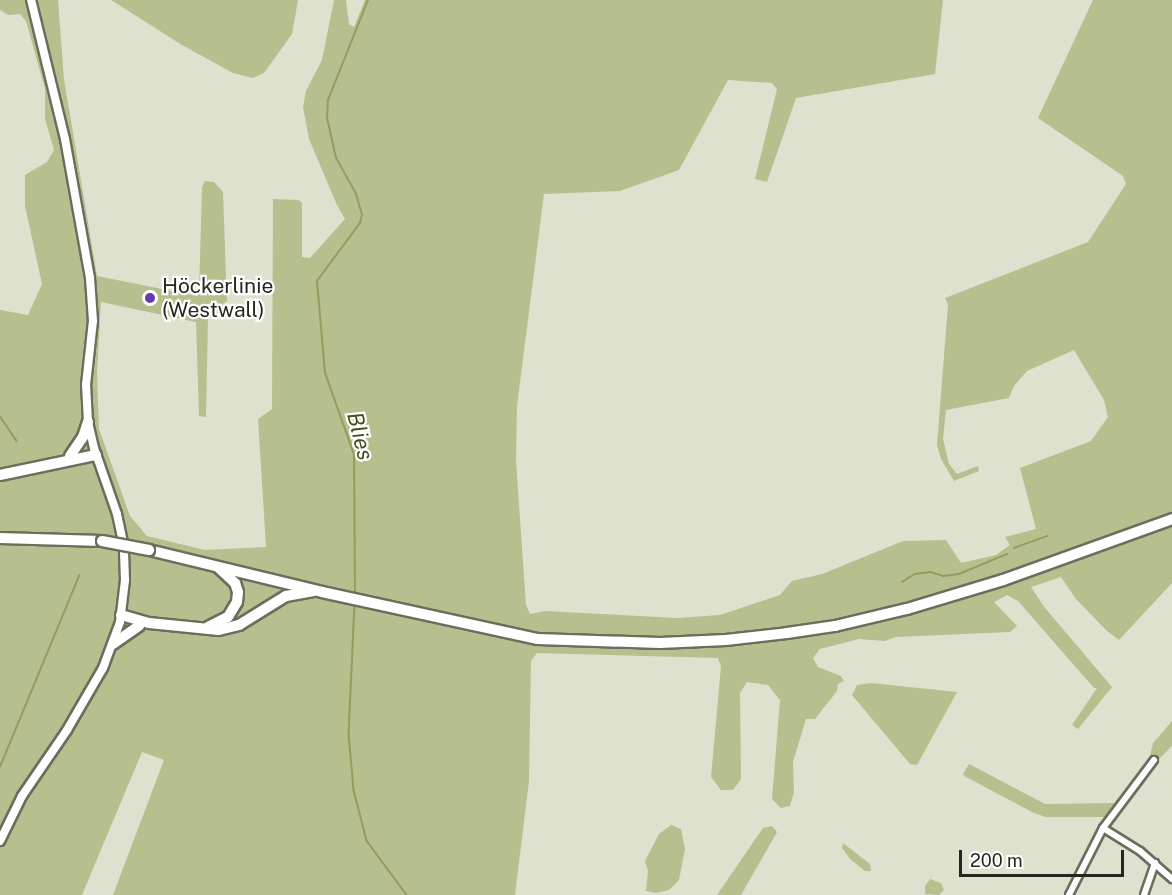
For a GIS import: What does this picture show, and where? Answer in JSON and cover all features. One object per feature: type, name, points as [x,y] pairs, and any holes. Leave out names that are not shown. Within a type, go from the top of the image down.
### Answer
[{"type":"highway","points":[[67,458],[83,437],[88,422]]},
{"type":"highway","points":[[0,475],[95,451]]},
{"type":"highway","points":[[1,537],[102,541],[213,564],[320,591],[538,639],[660,643],[726,640],[787,633],[907,609],[1043,567],[1172,519]]},
{"type":"highway","points":[[208,627],[221,622],[234,611],[238,592],[228,574],[213,564]]},
{"type":"highway","points":[[120,619],[144,624],[208,627],[219,630],[239,625],[286,596],[320,591]]},
{"type":"highway","points":[[113,644],[144,624]]},
{"type":"main road","points":[[0,841],[22,796],[88,695],[113,644],[120,619],[125,580],[124,546],[117,514],[95,451],[88,422],[86,385],[93,321],[91,287],[65,139],[31,0]]},
{"type":"street","points":[[1069,895],[1103,828],[1155,759]]},
{"type":"street","points":[[1103,828],[1155,863],[1172,879]]},
{"type":"street","points":[[1144,895],[1155,863]]},
{"type":"green space","points":[[0,0],[58,0],[64,79],[97,276],[197,296],[199,294],[202,187],[205,181],[214,182],[223,192],[227,304],[220,313],[208,317],[206,417],[199,416],[196,322],[101,302],[97,373],[99,429],[130,516],[147,536],[205,550],[266,547],[258,419],[272,409],[273,199],[299,200],[302,203],[302,257],[310,258],[345,219],[309,139],[303,107],[306,91],[322,60],[334,0],[346,0],[349,24],[354,27],[365,0],[943,0],[935,74],[796,98],[767,182],[755,179],[777,89],[772,83],[728,80],[679,170],[620,191],[544,194],[517,406],[516,461],[526,605],[530,614],[545,611],[677,618],[720,615],[780,595],[792,581],[822,574],[903,541],[946,540],[961,563],[996,555],[1010,545],[1005,537],[1036,529],[1020,468],[1091,441],[1108,417],[1104,400],[1074,350],[1027,371],[1014,386],[1009,398],[946,410],[943,439],[949,464],[957,474],[978,466],[979,471],[954,481],[941,459],[937,445],[948,305],[945,298],[1088,242],[1126,184],[1123,176],[1038,118],[1093,0],[1172,0],[1172,583],[1119,640],[1076,599],[1061,577],[1031,587],[1045,608],[1112,687],[1078,729],[1072,725],[1097,688],[1094,688],[1018,601],[1007,595],[994,602],[1017,626],[1010,632],[896,637],[885,641],[859,639],[820,649],[813,658],[818,667],[841,676],[844,681],[838,684],[837,691],[815,719],[806,719],[793,762],[794,792],[790,806],[781,808],[772,799],[780,700],[768,685],[747,682],[740,693],[741,779],[733,790],[721,790],[711,777],[721,666],[718,658],[537,653],[531,661],[529,781],[515,895],[113,895],[164,760],[142,752],[82,895],[0,895],[0,310],[28,315],[42,284],[25,206],[25,175],[47,162],[54,150],[45,119],[45,89],[26,21],[20,14],[8,15],[0,10]]},
{"type":"green space","points":[[111,0],[298,0],[292,34],[264,73],[253,78],[233,73],[182,45]]},
{"type":"green space","points":[[871,683],[957,692],[917,765],[910,764],[852,695],[857,685]]},
{"type":"green space","points":[[1172,721],[1172,746],[1156,762],[1150,756],[1153,743]]},
{"type":"green space","points":[[969,764],[1045,804],[1118,803],[1109,817],[1046,817],[966,777],[963,774]]},
{"type":"green space","points":[[671,825],[681,829],[685,849],[679,880],[669,890],[656,893],[646,891],[648,871],[645,861],[659,834]]},
{"type":"green space","points":[[772,826],[777,832],[741,895],[717,895],[763,828]]},
{"type":"green space","points":[[843,843],[870,864],[871,871],[865,871],[850,859],[842,848]]},
{"type":"green space","points":[[930,879],[941,883],[944,890],[939,895],[925,894],[925,886]]},
{"type":"waterway","name":"Blies","points":[[355,595],[354,455],[325,373],[317,281],[360,223],[362,215],[356,194],[336,158],[327,118],[328,100],[368,0]]},
{"type":"waterway","points":[[0,416],[17,441]]},
{"type":"waterway","points":[[1014,548],[1047,536]]},
{"type":"waterway","points":[[902,582],[915,574],[931,572],[943,576],[959,574],[1007,554]]},
{"type":"waterway","points":[[0,767],[79,576]]},
{"type":"waterway","name":"Blies","points":[[355,603],[349,734],[354,790],[367,841],[407,895]]},
{"type":"place","name":"Höckerlinie (Westwall)","points":[[150,298]]}]
